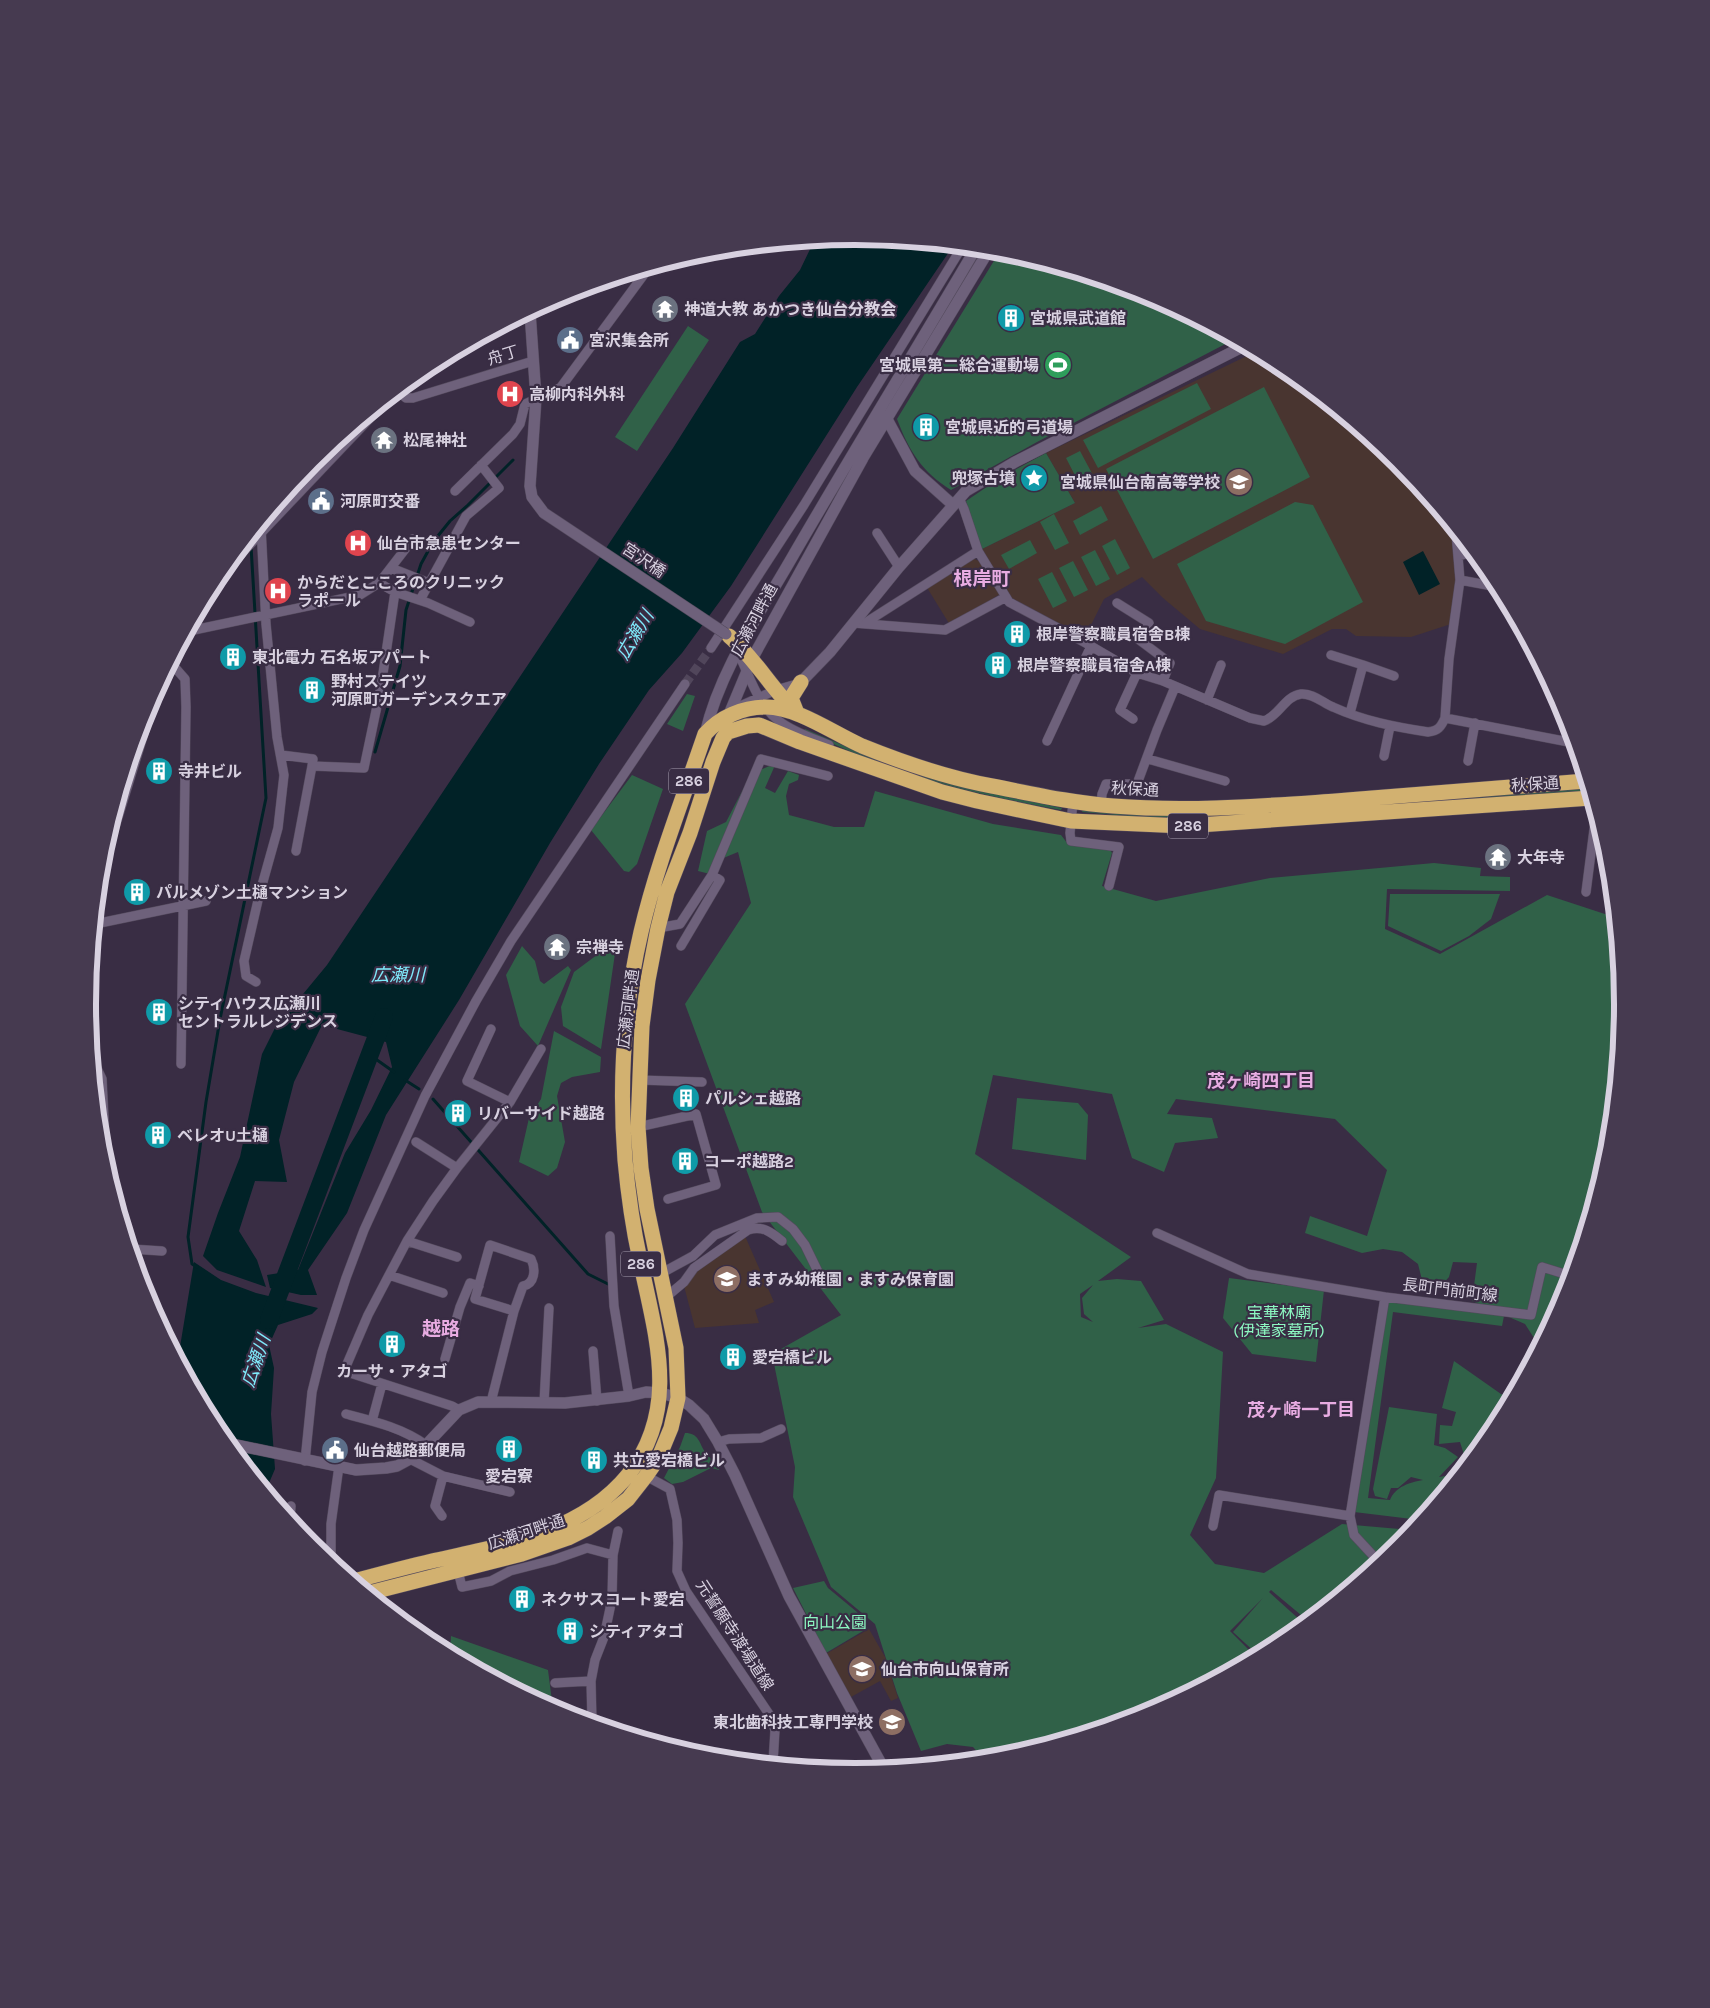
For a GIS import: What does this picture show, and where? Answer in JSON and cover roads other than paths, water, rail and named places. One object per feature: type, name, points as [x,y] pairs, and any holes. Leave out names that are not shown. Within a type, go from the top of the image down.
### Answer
[{"type":"highway","points":[[721,641],[739,649],[749,665],[798,714]]},
{"type":"highway","points":[[798,714],[791,698],[801,682]]},
{"type":"highway","name":"秋保通","points":[[705,734],[713,725],[728,716],[762,702],[798,714],[852,741],[913,765],[983,784],[1073,802],[1101,805],[1182,809],[1255,806],[1580,781]]},
{"type":"highway","name":"秋保通","points":[[723,738],[728,732],[737,728],[759,725],[800,742],[942,792],[1071,821],[1184,826],[1585,798]]},
{"type":"highway","name":"広瀬河畔通","points":[[361,1579],[524,1538],[564,1524],[589,1510],[608,1495],[628,1474],[653,1428],[661,1393],[660,1354],[639,1256],[625,1161],[623,1080],[625,1040],[629,1000],[641,932],[665,847],[705,734]]},
{"type":"highway","name":"広瀬河畔通","points":[[376,1591],[522,1554],[568,1538],[605,1517],[628,1499],[659,1456],[671,1428],[678,1398],[676,1348],[647,1209],[638,1127],[642,1026],[648,980],[667,892],[723,738]]},
{"type":"street","points":[[721,641],[958,253]]},
{"type":"street","name":"広瀬河畔通","points":[[705,734],[709,716],[721,686],[739,649],[832,488],[972,255]]},
{"type":"street","name":"広瀬河畔通","points":[[723,738],[728,716],[749,665],[863,458],[984,257]]},
{"type":"street","points":[[455,490],[483,468],[513,434],[520,424],[525,404],[561,388],[643,276]]},
{"type":"street","points":[[530,318],[536,398]]},
{"type":"street","points":[[762,702],[776,690],[801,682],[807,678],[859,623],[899,567],[956,502],[979,483],[1015,462],[1238,349]]},
{"type":"street","name":"舟丁","points":[[403,395],[406,398],[413,398],[534,361]]},
{"type":"street","name":"宮沢橋","points":[[536,398],[530,486],[532,497],[544,513],[721,641]]},
{"type":"street","points":[[887,419],[915,471],[956,502],[978,551],[1009,602],[1137,673],[1163,681],[1250,718],[1264,721],[1276,714],[1288,701],[1302,694],[1314,697],[1333,707],[1390,726],[1428,732],[1441,727],[1445,718],[1449,659],[1460,580],[1457,542]]},
{"type":"street","points":[[280,510],[323,467],[326,460]]},
{"type":"street","points":[[417,599],[429,583],[466,516],[499,488],[483,468]]},
{"type":"street","points":[[877,533],[899,567]]},
{"type":"street","points":[[256,982],[246,976],[244,961],[259,896],[278,828],[284,775],[277,737],[262,615],[259,535]]},
{"type":"street","points":[[196,629],[353,598],[379,583],[413,540]]},
{"type":"street","points":[[859,623],[978,551]]},
{"type":"street","points":[[1459,556],[1466,554]]},
{"type":"street","points":[[391,568],[429,583]]},
{"type":"street","points":[[1460,580],[1488,585]]},
{"type":"street","points":[[379,583],[398,593],[417,599],[470,622]]},
{"type":"street","points":[[312,766],[364,768],[398,593]]},
{"type":"street","points":[[859,623],[945,630],[1006,596]]},
{"type":"street","points":[[1117,603],[1149,623],[1138,639],[1170,663],[1163,681]]},
{"type":"street","points":[[1047,741],[1091,646]]},
{"type":"street","points":[[1331,655],[1394,676]]},
{"type":"street","points":[[749,665],[762,702],[779,721],[796,731],[838,749],[847,758]]},
{"type":"street","points":[[1206,700],[1221,665]]},
{"type":"street","points":[[1350,713],[1362,665]]},
{"type":"street","points":[[175,667],[185,679],[186,745],[181,1064]]},
{"type":"street","points":[[1133,719],[1120,710],[1137,673]]},
{"type":"street","points":[[300,1459],[312,1392],[322,1352],[346,1278],[364,1230],[425,1096],[476,1000],[511,941],[685,684]]},
{"type":"street","points":[[1101,805],[1102,794],[1106,784],[1137,784],[1175,687]]},
{"type":"street","points":[[1445,718],[1566,741]]},
{"type":"street","points":[[1468,761],[1475,724]]},
{"type":"street","points":[[1384,756],[1390,726]]},
{"type":"street","points":[[281,755],[313,759],[296,851]]},
{"type":"street","points":[[658,928],[680,924],[712,875],[761,759],[828,776]]},
{"type":"street","points":[[1148,759],[1224,781]]},
{"type":"street","points":[[1073,802],[1071,841],[1119,847],[1109,886]]},
{"type":"street","points":[[1586,892],[1594,833]]},
{"type":"street","points":[[681,946],[720,880],[712,875]]},
{"type":"street","points":[[101,923],[206,902]]},
{"type":"street","points":[[491,1029],[467,1081],[510,1102]]},
{"type":"street","points":[[459,1410],[452,1406],[344,1371],[368,1315],[407,1241],[457,1168],[510,1102],[541,1049]]},
{"type":"street","points":[[100,1075],[102,1096]]},
{"type":"street","points":[[639,1080],[702,1082]]},
{"type":"street","points":[[638,1127],[696,1114],[716,1186],[668,1199]]},
{"type":"street","points":[[416,1142],[457,1168]]},
{"type":"street","points":[[660,1274],[694,1256],[715,1235],[757,1218],[778,1217],[793,1229],[805,1245],[824,1284]]},
{"type":"street","points":[[665,1298],[684,1282],[694,1268],[748,1230],[756,1227],[767,1230],[782,1241]]},
{"type":"street","points":[[1157,1233],[1248,1274],[1385,1296]]},
{"type":"street","points":[[610,1236],[614,1306],[629,1396]]},
{"type":"street","points":[[407,1241],[458,1257]]},
{"type":"street","points":[[491,1402],[514,1311],[523,1286],[531,1282],[535,1266],[531,1259],[490,1245],[475,1299],[514,1311]]},
{"type":"street","points":[[138,1249],[162,1251]]},
{"type":"street","name":"長町門前町線","points":[[1374,1557],[1354,1535],[1350,1516],[1385,1296],[1531,1315],[1542,1267],[1564,1274]]},
{"type":"street","points":[[389,1276],[443,1293]]},
{"type":"street","points":[[445,1360],[460,1307],[470,1283],[479,1286]]},
{"type":"street","points":[[544,1403],[549,1308]]},
{"type":"street","points":[[592,1351],[597,1400]]},
{"type":"street","points":[[372,1421],[382,1384]]},
{"type":"street","points":[[238,1445],[356,1470],[375,1470],[397,1466],[410,1459],[426,1446],[459,1410],[478,1402],[544,1403],[597,1400],[646,1392],[661,1393],[678,1398],[704,1419],[718,1442],[735,1475],[789,1596],[880,1762]]},
{"type":"street","points":[[346,1414],[372,1421],[410,1436],[426,1446]]},
{"type":"street","points":[[718,1442],[729,1439],[761,1438],[781,1429]]},
{"type":"street","points":[[410,1459],[443,1476],[510,1492]]},
{"type":"street","points":[[332,1553],[331,1524],[339,1466]]},
{"type":"street","points":[[442,1516],[435,1506],[443,1476]]},
{"type":"street","name":"元誓願寺渡場道線","points":[[646,1476],[670,1489],[677,1520],[677,1571],[686,1591],[769,1714],[775,1730],[773,1758]]},
{"type":"street","points":[[1213,1526],[1219,1495],[1350,1516]]},
{"type":"street","points":[[291,1506],[291,1510]]},
{"type":"street","points":[[592,1715],[590,1681],[595,1660],[604,1637],[612,1599],[613,1555],[618,1531]]},
{"type":"street","points":[[458,1571],[462,1586],[466,1587],[491,1581],[510,1571],[554,1560],[587,1548],[613,1555]]},
{"type":"street","points":[[555,1683],[590,1681]]},
{"type":"water","name":"広瀬川","points":[[855,245],[949,252],[857,387],[731,586],[682,653],[649,690],[599,764],[550,843],[459,1000],[386,1115],[347,1213],[308,1270],[317,1295],[301,1295],[270,1288],[267,1275],[298,1270],[345,1153],[371,1110],[392,1067],[386,1042],[322,1025],[294,1082],[279,1140],[287,1182],[255,1181],[239,1231],[257,1260],[266,1287],[217,1270],[203,1256],[240,1157],[262,1054],[275,1028],[327,965],[673,448],[740,342],[755,334],[779,296],[800,270],[811,247]]},
{"type":"water","points":[[1423,551],[1440,584],[1419,595],[1403,562]]},
{"type":"water","name":"広瀬川","points":[[194,1262],[221,1280],[256,1293],[318,1308],[312,1314],[278,1325],[269,1345],[274,1368],[271,1414],[275,1469],[268,1484],[224,1426],[180,1350]]},
{"type":"waterway","points":[[375,752],[400,666],[406,610],[421,564],[433,542],[450,521],[513,460]]},
{"type":"waterway","points":[[197,1267],[192,1264],[188,1237],[206,1102],[220,1019],[266,798],[251,546]]},
{"type":"waterway","name":"広瀬川","points":[[269,1320],[384,1017]]},
{"type":"waterway","points":[[370,1055],[394,1072]]},
{"type":"waterway","points":[[405,1080],[419,1089]]},
{"type":"waterway","points":[[433,1099],[588,1274],[610,1285]]},
{"type":"tunnel","points":[[685,684],[711,648]]},
{"type":"place","name":"神道大教 あかつき仙台分教会","points":[[665,309]]},
{"type":"place","name":"宮城県武道館","points":[[1011,318]]},
{"type":"place","name":"宮沢集会所","points":[[570,340]]},
{"type":"place","name":"宮城県第二総合運動場","points":[[1058,365]]},
{"type":"place","name":"高柳内科外科","points":[[510,394]]},
{"type":"place","name":"宮城県近的弓道場","points":[[926,427]]},
{"type":"place","name":"松尾神社","points":[[384,440]]},
{"type":"place","name":"兜塚古墳","points":[[1034,478]]},
{"type":"place","name":"宮城県仙台南高等学校","points":[[1239,482]]},
{"type":"place","name":"河原町交番","points":[[321,501]]},
{"type":"place","name":"仙台市急患センター","points":[[358,543]]},
{"type":"place","name":"からだとこころのクリニック ラポール","points":[[278,591]]},
{"type":"place","name":"根岸警察職員宿舎B棟","points":[[1017,634]]},
{"type":"place","name":"東北電力 石名坂アパート","points":[[233,657]]},
{"type":"place","name":"根岸警察職員宿舎A棟","points":[[998,665]]},
{"type":"place","name":"野村ステイツ 河原町ガーデンスクエア","points":[[312,690]]},
{"type":"place","name":"寺井ビル","points":[[159,771]]},
{"type":"place","name":"大年寺","points":[[1498,857]]},
{"type":"place","name":"パルメゾン土樋マンション","points":[[137,892]]},
{"type":"place","name":"宗禅寺","points":[[557,947]]},
{"type":"place","name":"シティハウス広瀬川 セントラルレジデンス","points":[[159,1012]]},
{"type":"place","name":"パルシェ越路","points":[[686,1098]]},
{"type":"place","name":"リバーサイド越路","points":[[458,1113]]},
{"type":"place","name":"ベレオU土樋","points":[[158,1135]]},
{"type":"place","name":"コーポ越路2","points":[[685,1161]]},
{"type":"place","name":"ますみ幼稚園・ますみ保育園","points":[[727,1279]]},
{"type":"place","name":"カーサ・アタゴ","points":[[392,1344]]},
{"type":"place","name":"愛宕橋ビル","points":[[733,1357]]},
{"type":"place","name":"愛宕寮","points":[[509,1449]]},
{"type":"place","name":"仙台越路郵便局","points":[[335,1450]]},
{"type":"place","name":"共立愛宕橋ビル","points":[[594,1460]]},
{"type":"place","name":"ネクサスコート愛宕","points":[[522,1599]]},
{"type":"place","name":"シティアタゴ","points":[[570,1631]]},
{"type":"place","name":"仙台市向山保育所","points":[[862,1669]]},
{"type":"place","name":"東北歯科技工専門学校","points":[[892,1722]]},
{"type":"district","name":"根岸町","points":[[982,579]]},
{"type":"district","name":"茂ヶ崎四丁目","points":[[1261,1081]]},
{"type":"district","name":"越路","points":[[441,1329]]},
{"type":"district","name":"茂ヶ崎一丁目","points":[[1301,1410]]},
{"type":"park label","name":"宝華林廟 (伊達家墓所)","points":[[1279,1321]]},
{"type":"park label","name":"向山公園","points":[[835,1622]]}]
